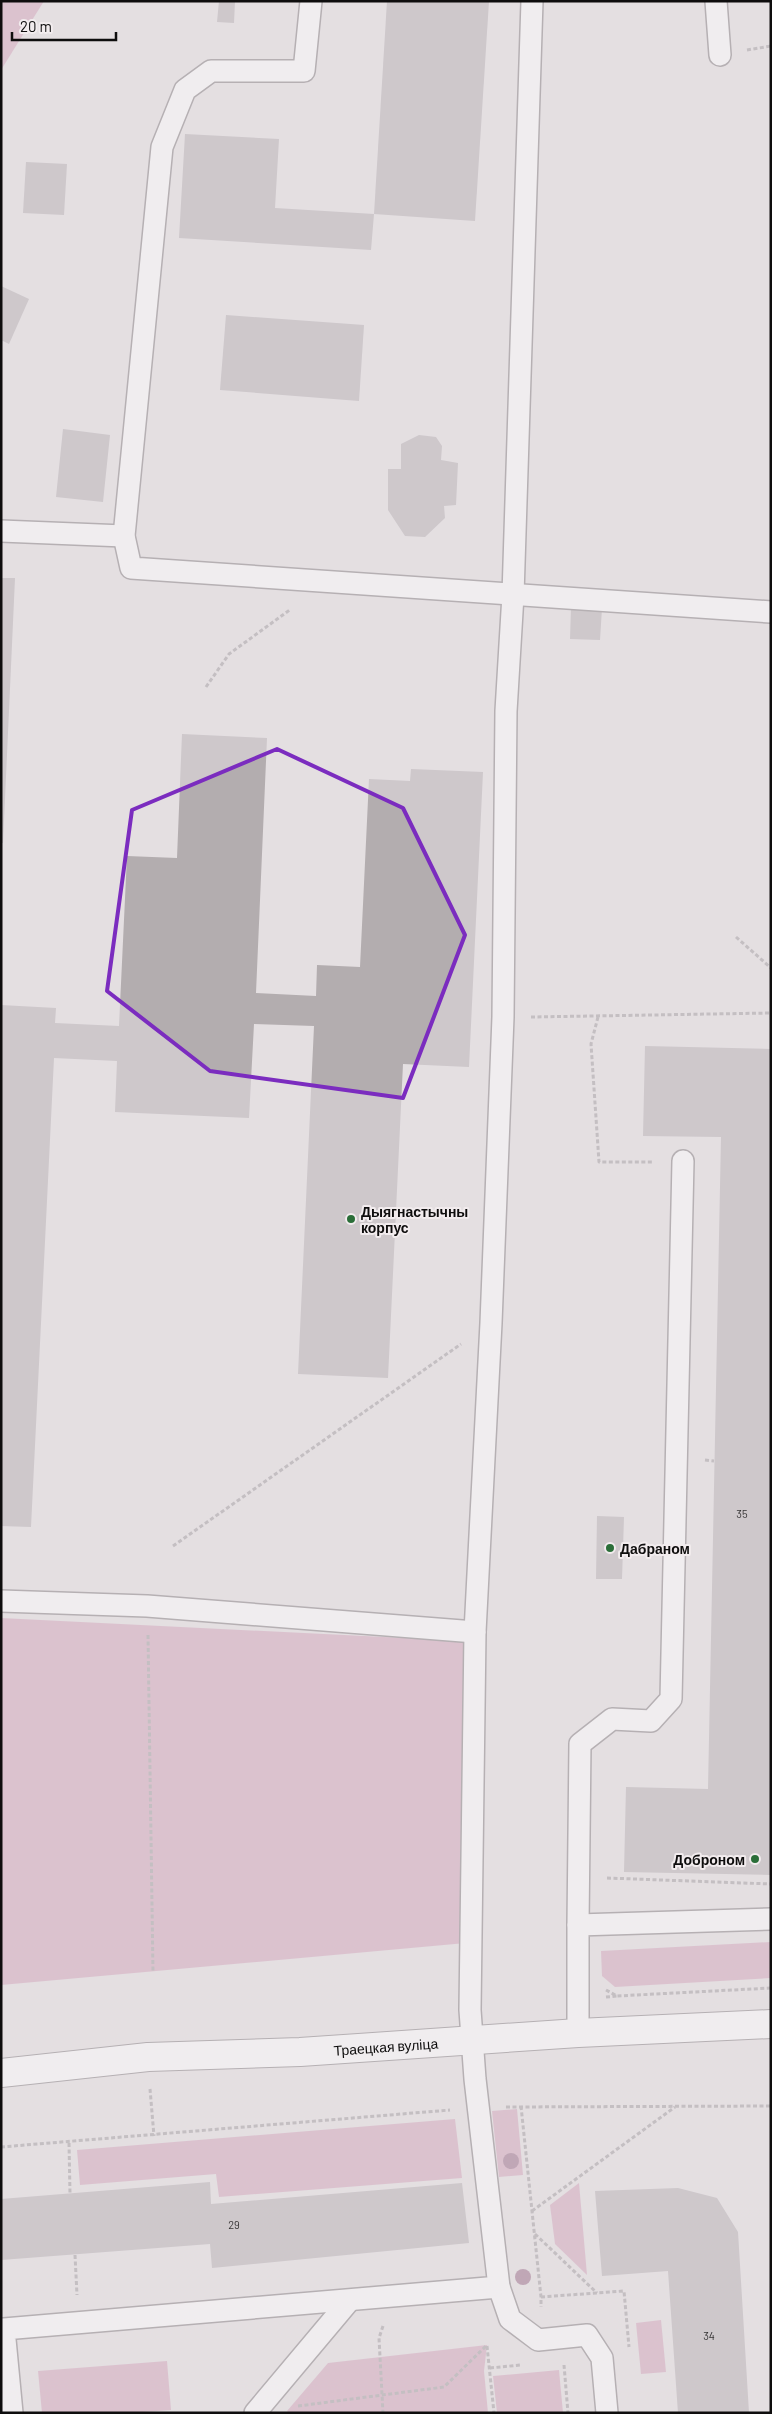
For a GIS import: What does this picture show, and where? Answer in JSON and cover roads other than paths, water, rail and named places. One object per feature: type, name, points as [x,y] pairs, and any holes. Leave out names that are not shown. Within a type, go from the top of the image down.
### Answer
[{"type":"street","name":"Траецкая вуліца","points":[[1,2073],[148,2056],[300,2052],[578,2033],[771,2024]]},
{"type":"lane","points":[[311,1],[304,71],[211,70],[185,90],[162,147],[124,536],[131,568],[771,612]]},
{"type":"lane","points":[[532,1],[513,595],[506,711],[503,1017],[491,1323],[475,1632],[470,2010],[498,2287],[510,2319],[538,2340],[586,2335],[602,2358],[607,2413]]},
{"type":"lane","points":[[716,1],[720,54]]},
{"type":"lane","points":[[1,531],[124,536]]},
{"type":"lane","points":[[578,2033],[580,1744],[612,1719],[651,1721],[671,1699],[683,1161]]},
{"type":"lane","points":[[1,1601],[147,1606],[475,1632]]},
{"type":"lane","points":[[578,1925],[771,1919]]},
{"type":"lane","points":[[12,2413],[4,2328],[349,2301],[498,2287]]},
{"type":"lane","points":[[254,2413],[349,2301]]},
{"type":"place","name":"Дыягнастычны корпус","points":[[351,1219]]},
{"type":"place","name":"Дабраном","points":[[610,1548]]},
{"type":"place","name":"Доброном","points":[[755,1859]]}]
